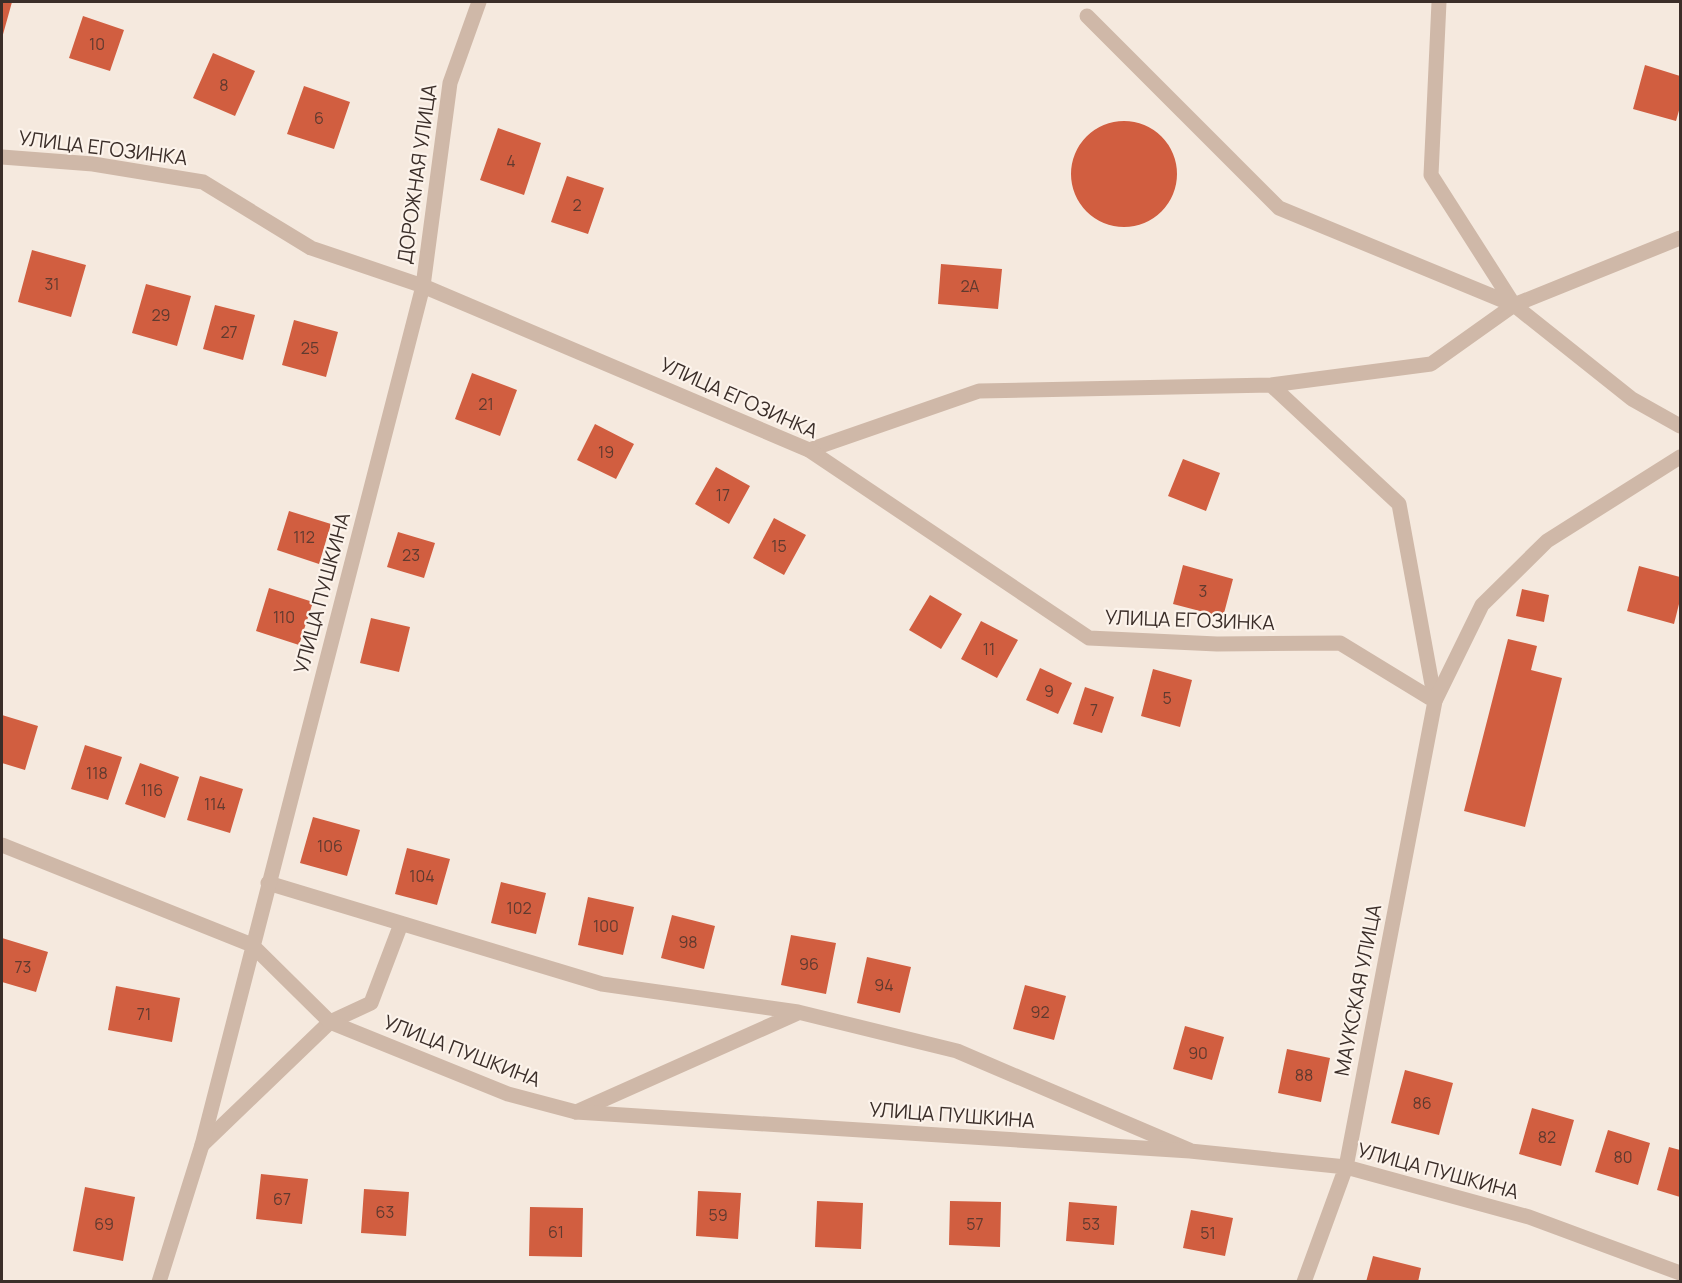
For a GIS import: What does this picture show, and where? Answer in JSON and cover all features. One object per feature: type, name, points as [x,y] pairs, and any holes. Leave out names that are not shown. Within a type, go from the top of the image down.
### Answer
[{"type":"street","name":"ДОРОЖНАЯ УЛИЦА","points":[[423,286],[450,83],[479,2]]},
{"type":"street","points":[[1439,2],[1431,175],[1514,305]]},
{"type":"street","points":[[1087,16],[1279,208],[1514,305],[1632,399],[1680,426]]},
{"type":"street","name":"УЛИЦА ЕГОЗИНКА","points":[[2,157],[93,164],[203,182],[311,248],[423,286],[809,450],[1089,638],[1217,644],[1340,643],[1435,700]]},
{"type":"street","points":[[809,450],[979,391],[1271,384],[1431,364],[1514,305],[1680,238]]},
{"type":"street","name":"УЛИЦА ПУШКИНА","points":[[252,945],[423,286]]},
{"type":"street","points":[[1271,384],[1399,504],[1435,700]]},
{"type":"street","points":[[1435,700],[1482,605],[1546,541],[1680,457]]},
{"type":"street","name":"МАУКСКАЯ УЛИЦА","points":[[1304,1281],[1346,1167],[1435,700]]},
{"type":"street","name":"УЛИЦА ПУШКИНА","points":[[2,845],[252,945],[330,1022],[508,1094],[576,1112],[1190,1151],[1346,1167],[1529,1217],[1680,1273]]},
{"type":"street","points":[[268,883],[602,984],[798,1012],[957,1051],[1190,1151]]},
{"type":"street","points":[[201,1145],[330,1022],[372,1003],[401,924]]},
{"type":"street","points":[[159,1281],[201,1145],[252,945]]},
{"type":"street","points":[[576,1112],[798,1012]]},
{"type":"building","points":[[2,2],[12,2],[2,38]]},
{"type":"building","points":[[83,16],[124,30],[110,71],[69,58]]},
{"type":"building","points":[[213,53],[255,71],[235,116],[193,98]]},
{"type":"building","points":[[1645,65],[1680,76],[1680,107],[1676,121],[1633,109]]},
{"type":"building","points":[[304,86],[350,102],[334,149],[287,134]]},
{"type":"building","points":[[1124,121],[1144,125],[1161,137],[1173,154],[1177,174],[1173,194],[1161,211],[1144,223],[1124,227],[1104,223],[1087,211],[1075,194],[1071,174],[1075,154],[1087,137],[1104,125]]},
{"type":"building","points":[[498,128],[541,143],[524,195],[480,180]]},
{"type":"building","points":[[567,176],[604,188],[588,234],[551,222]]},
{"type":"building","points":[[32,250],[86,265],[71,317],[18,302]]},
{"type":"building","points":[[941,264],[1002,269],[998,309],[938,304]]},
{"type":"building","points":[[146,284],[191,296],[177,346],[132,333]]},
{"type":"building","points":[[215,305],[255,315],[243,360],[203,349]]},
{"type":"building","points":[[294,320],[338,332],[326,377],[282,365]]},
{"type":"building","points":[[472,373],[517,390],[500,436],[455,419]]},
{"type":"building","points":[[595,424],[634,444],[616,479],[577,460]]},
{"type":"building","points":[[1183,459],[1220,473],[1206,511],[1168,496]]},
{"type":"building","points":[[716,467],[750,486],[729,524],[695,504]]},
{"type":"building","points":[[289,511],[331,524],[319,564],[277,550]]},
{"type":"building","points":[[774,518],[806,535],[784,575],[753,558]]},
{"type":"building","points":[[398,532],[435,543],[424,578],[387,567]]},
{"type":"building","points":[[1183,565],[1233,579],[1223,617],[1173,604]]},
{"type":"building","points":[[1639,566],[1680,577],[1680,600],[1674,624],[1627,611]]},
{"type":"building","points":[[269,588],[313,602],[299,645],[256,631]]},
{"type":"building","points":[[1522,589],[1549,595],[1544,622],[1516,616]]},
{"type":"building","points":[[930,595],[962,614],[941,649],[909,630]]},
{"type":"building","points":[[371,618],[410,627],[399,672],[360,663]]},
{"type":"building","points":[[981,621],[1018,640],[997,678],[961,659]]},
{"type":"building","points":[[1508,639],[1537,646],[1531,670],[1562,678],[1525,827],[1464,811]]},
{"type":"building","points":[[1040,668],[1072,683],[1058,714],[1026,700]]},
{"type":"building","points":[[1153,669],[1192,680],[1180,727],[1141,716]]},
{"type":"building","points":[[1085,687],[1114,697],[1102,733],[1073,724]]},
{"type":"building","points":[[2,715],[38,726],[25,770],[2,763]]},
{"type":"building","points":[[85,745],[122,757],[108,800],[71,789]]},
{"type":"building","points":[[140,763],[179,777],[165,818],[125,804]]},
{"type":"building","points":[[200,776],[243,789],[230,833],[187,820]]},
{"type":"building","points":[[313,817],[360,830],[347,876],[300,863]]},
{"type":"building","points":[[407,848],[450,859],[437,905],[395,894]]},
{"type":"building","points":[[501,882],[546,893],[536,934],[491,923]]},
{"type":"building","points":[[588,897],[634,907],[623,955],[578,945]]},
{"type":"building","points":[[672,915],[715,926],[704,969],[661,958]]},
{"type":"building","points":[[791,935],[836,943],[826,994],[781,985]]},
{"type":"building","points":[[2,938],[48,952],[36,992],[2,982]]},
{"type":"building","points":[[867,957],[911,967],[900,1013],[857,1003]]},
{"type":"building","points":[[1025,985],[1066,996],[1054,1040],[1013,1029]]},
{"type":"building","points":[[116,986],[180,998],[172,1042],[108,1030]]},
{"type":"building","points":[[1185,1026],[1224,1037],[1212,1080],[1173,1069]]},
{"type":"building","points":[[1287,1049],[1330,1058],[1321,1102],[1278,1093]]},
{"type":"building","points":[[1405,1070],[1453,1083],[1439,1135],[1391,1123]]},
{"type":"building","points":[[1532,1108],[1574,1120],[1561,1166],[1519,1154]]},
{"type":"building","points":[[1608,1130],[1650,1143],[1638,1185],[1595,1172]]},
{"type":"building","points":[[1669,1147],[1680,1150],[1680,1197],[1657,1190]]},
{"type":"building","points":[[261,1174],[308,1179],[302,1224],[256,1219]]},
{"type":"building","points":[[85,1187],[135,1197],[123,1261],[73,1251]]},
{"type":"building","points":[[364,1189],[409,1192],[406,1236],[361,1233]]},
{"type":"building","points":[[698,1191],[741,1193],[738,1239],[696,1236]]},
{"type":"building","points":[[817,1201],[863,1203],[861,1249],[815,1247]]},
{"type":"building","points":[[950,1201],[1001,1202],[1000,1247],[949,1245]]},
{"type":"building","points":[[1069,1202],[1117,1206],[1114,1245],[1066,1241]]},
{"type":"building","points":[[530,1207],[583,1208],[582,1257],[529,1256]]},
{"type":"building","points":[[1191,1210],[1233,1218],[1225,1256],[1183,1248]]},
{"type":"building","points":[[1373,1256],[1421,1268],[1418,1282],[1366,1282]]}]
